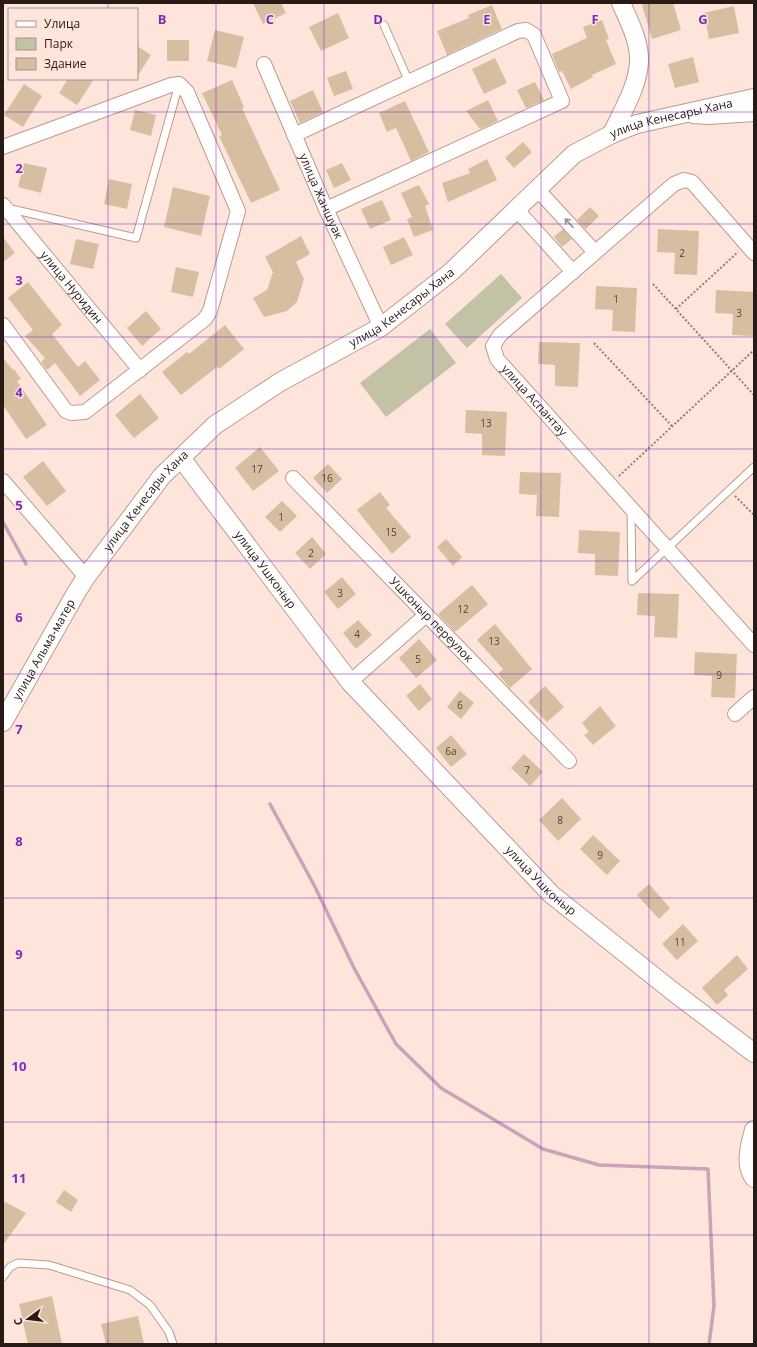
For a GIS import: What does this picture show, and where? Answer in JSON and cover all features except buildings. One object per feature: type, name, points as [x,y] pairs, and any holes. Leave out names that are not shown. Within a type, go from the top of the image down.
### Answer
[{"type":"street","points":[[612,134],[634,82],[639,63],[636,43],[621,3]]},
{"type":"street","points":[[294,135],[518,31],[526,30],[534,35],[562,101],[326,209]]},
{"type":"street","name":"улица Жаншуак","points":[[264,64],[326,209],[381,326]]},
{"type":"street","points":[[3,147],[171,85],[179,84],[187,92],[238,211],[210,311],[205,319],[85,412],[72,413],[66,411],[3,325]]},
{"type":"street","name":"улица Кенесары Хана","points":[[86,578],[162,476],[215,425],[267,390],[381,326],[451,272],[574,154],[612,134],[637,124],[754,98]]},
{"type":"street","points":[[682,115],[709,117],[754,114]]},
{"type":"street","name":"улица Аспантау","points":[[750,249],[692,182],[684,180],[674,184],[595,252],[500,335],[493,346],[497,359],[611,484],[754,645]]},
{"type":"street","points":[[538,189],[595,252]]},
{"type":"street","name":"улица Нуридин","points":[[4,206],[140,370]]},
{"type":"street","points":[[516,209],[573,272]]},
{"type":"street","name":"улица Ушконыр","points":[[181,458],[350,682],[551,894],[671,990],[754,1053]]},
{"type":"street","name":"Ушконыр переулок","points":[[293,478],[569,761]]},
{"type":"street","points":[[3,481],[86,578]]},
{"type":"street","name":"улица Альма-матер","points":[[3,722],[86,578]]},
{"type":"street","points":[[350,682],[426,615]]},
{"type":"street","points":[[735,714],[754,697]]},
{"type":"street","points":[[754,1130],[748,1150],[749,1163],[754,1178]]},
{"type":"lane","points":[[384,25],[409,82]]},
{"type":"lane","points":[[4,206],[136,238],[179,84]]},
{"type":"lane","points":[[631,507],[632,581],[754,467]]},
{"type":"lane","points":[[3,1277],[10,1267],[18,1263],[49,1265],[130,1290],[150,1305],[169,1332],[173,1344]]},
{"type":"path","points":[[676,309],[750,249]]},
{"type":"path","points":[[653,284],[754,395]]},
{"type":"path","points":[[594,343],[672,426]]},
{"type":"path","points":[[611,484],[754,350]]},
{"type":"path","points":[[730,490],[754,515]]},
{"type":"green space","points":[[501,274],[522,298],[467,348],[445,324]]},
{"type":"green space","points":[[430,329],[456,363],[386,417],[360,383]]},
{"type":"waterway","points":[[3,522],[26,564]]},
{"type":"waterway","points":[[270,804],[314,885],[354,968],[396,1044],[441,1088],[543,1149],[599,1165],[708,1169],[714,1306],[709,1344]]}]
